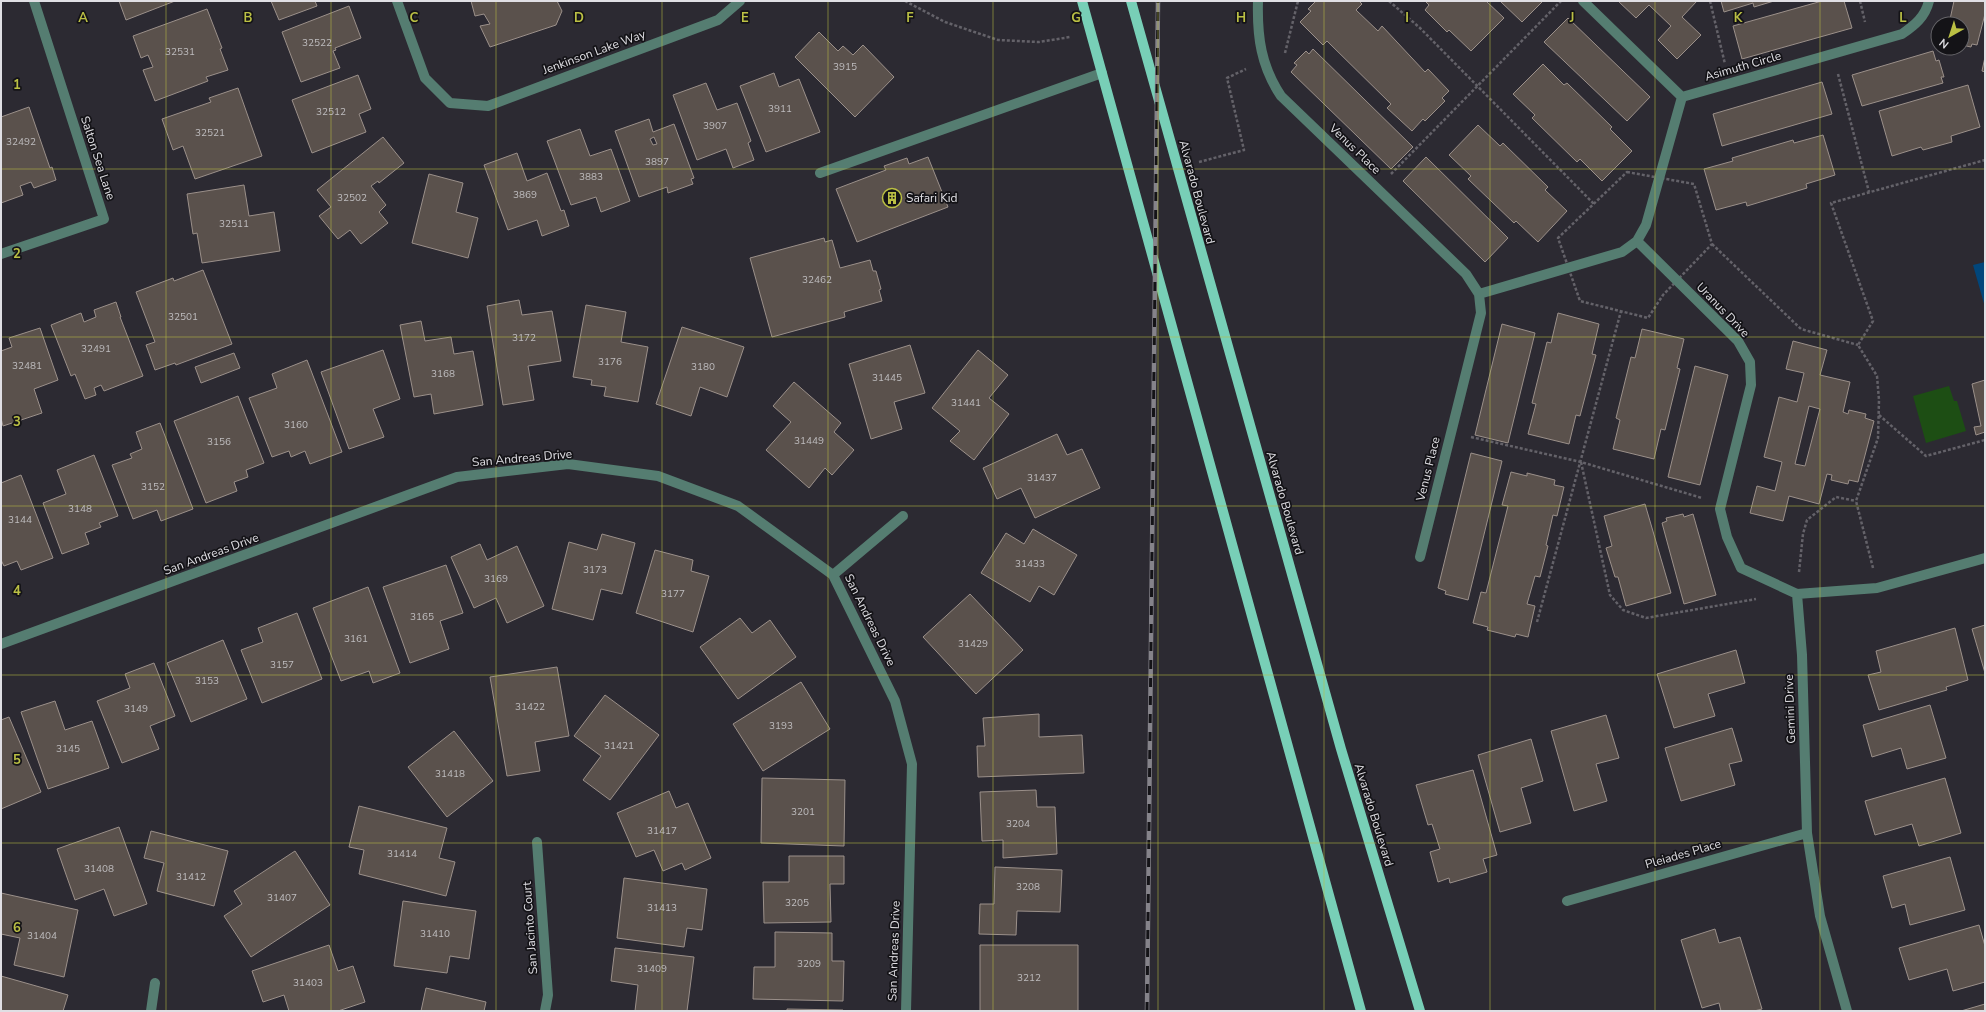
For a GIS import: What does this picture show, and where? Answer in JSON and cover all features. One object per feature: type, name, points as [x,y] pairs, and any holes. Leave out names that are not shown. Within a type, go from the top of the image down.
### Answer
[{"type":"main road","points":[[1082,1],[1361,1011]]},
{"type":"main road","name":"Alvarado Boulevard","points":[[1131,1],[1341,749],[1420,1011]]},
{"type":"street","name":"Salton Sea Lane","points":[[1,254],[104,219],[34,1]]},
{"type":"street","name":"Jenkinson Lake Way","points":[[397,1],[425,78],[450,103],[488,106],[718,20],[740,1]]},
{"type":"street","name":"Venus Place","points":[[1258,1],[1258,32],[1265,63],[1269,79],[1281,96],[1466,274],[1479,294],[1481,313],[1420,557]]},
{"type":"street","points":[[1479,294],[1622,252],[1637,241],[1646,225],[1682,97],[1583,1]]},
{"type":"street","name":"Asimuth Circle","points":[[1682,97],[1902,34],[1920,21],[1929,1]]},
{"type":"street","points":[[820,172],[1102,73]]},
{"type":"street","name":"Uranus Drive","points":[[1637,241],[1738,340],[1750,362],[1751,385],[1720,509],[1727,537],[1741,568],[1797,594]]},
{"type":"street","name":"San Andreas Drive","points":[[1,644],[457,477],[568,464],[658,476],[738,506],[833,575],[895,701],[912,764],[906,1011]]},
{"type":"street","points":[[833,575],[903,516]]},
{"type":"street","points":[[1797,594],[1878,588],[1985,558]]},
{"type":"street","name":"Gemini Drive","points":[[1797,594],[1802,655],[1807,832],[1820,916],[1847,1011]]},
{"type":"street","name":"Pleiades Place","points":[[1567,901],[1807,832]]},
{"type":"street","name":"San Jacinto Court","points":[[537,842],[548,995],[545,1011]]},
{"type":"street","points":[[151,1011],[155,983]]},
{"type":"path","points":[[906,1],[945,22],[998,40],[1040,42],[1092,34]]},
{"type":"path","points":[[1177,168],[1244,150],[1227,78],[1252,66],[1284,58],[1298,1]]},
{"type":"path","points":[[1389,1],[1420,28],[1594,204]]},
{"type":"path","points":[[1377,189],[1560,1]]},
{"type":"path","points":[[1710,1],[1730,84]]},
{"type":"path","points":[[1832,54],[1870,192]]},
{"type":"path","points":[[1858,345],[1873,321],[1831,202],[1985,160]]},
{"type":"path","points":[[1712,244],[1801,329],[1858,345],[1877,376],[1878,438],[1856,501],[1878,588]]},
{"type":"path","points":[[1538,622],[1621,311]]},
{"type":"path","points":[[1878,414],[1926,456],[1985,440]]},
{"type":"path","points":[[1451,432],[1581,462],[1721,504]]},
{"type":"path","points":[[1581,462],[1610,595],[1623,610],[1646,618],[1762,598]]},
{"type":"path","points":[[1797,594],[1803,534],[1807,520],[1836,497],[1856,501]]},
{"type":"green space","points":[[1949,386],[1954,401],[1957,401],[1966,431],[1926,443],[1913,396]]},
{"type":"water","points":[[1985,262],[1985,307],[1973,265]]},
{"type":"building","points":[[119,1],[175,1],[126,20]]},
{"type":"building","points":[[271,1],[315,1],[317,6],[279,20]]},
{"type":"building","points":[[471,1],[557,1],[562,11],[556,25],[490,47],[480,26],[490,24],[484,14],[475,16]]},
{"type":"building","points":[[1316,1],[1359,1],[1362,4],[1356,10],[1378,31],[1382,26],[1425,72],[1428,69],[1449,91],[1442,98],[1445,101],[1425,121],[1423,119],[1412,131],[1387,108],[1391,104],[1327,41],[1323,45],[1300,22],[1311,11],[1308,9]]},
{"type":"building","points":[[1425,1],[1486,1],[1504,18],[1471,51],[1449,30],[1447,32],[1425,10],[1429,5]]},
{"type":"building","points":[[1500,1],[1543,1],[1522,22]]},
{"type":"building","points":[[1618,1],[1697,1],[1682,17],[1701,35],[1677,59],[1658,40],[1671,26],[1649,5],[1636,18]]},
{"type":"building","points":[[1721,1],[1774,1],[1754,7],[1753,3],[1724,12]]},
{"type":"building","points":[[1822,1],[1844,1],[1852,28],[1742,59],[1733,26]]},
{"type":"building","points":[[1954,1],[1985,1],[1985,14],[1977,45],[1972,44],[1970,47],[1970,16],[1951,16]]},
{"type":"building","points":[[349,6],[361,38],[335,48],[336,50],[333,51],[340,68],[301,82],[282,32]]},
{"type":"building","points":[[207,9],[222,48],[220,49],[228,70],[206,77],[208,81],[155,101],[143,70],[153,67],[148,55],[141,58],[133,36]]},
{"type":"building","points":[[1568,18],[1650,97],[1627,121],[1544,42]]},
{"type":"building","points":[[819,32],[838,51],[843,46],[853,55],[863,45],[894,77],[855,117],[795,57]]},
{"type":"building","points":[[1313,49],[1413,147],[1391,169],[1291,72],[1297,65],[1294,63],[1306,51],[1309,54]]},
{"type":"building","points":[[1930,52],[1930,56],[1934,56],[1936,61],[1939,60],[1944,77],[1941,77],[1943,83],[1862,106],[1852,75]]},
{"type":"building","points":[[1985,57],[1985,72],[1982,71]]},
{"type":"building","points":[[1543,64],[1564,85],[1567,83],[1612,127],[1610,129],[1632,151],[1602,181],[1580,159],[1577,162],[1532,118],[1535,115],[1513,94]]},
{"type":"building","points":[[774,73],[779,87],[799,79],[820,132],[766,152],[740,86]]},
{"type":"building","points":[[358,75],[371,109],[359,114],[366,132],[312,153],[292,100]]},
{"type":"building","points":[[1822,82],[1832,114],[1722,146],[1713,114]]},
{"type":"building","points":[[706,83],[717,110],[737,103],[751,141],[748,143],[754,160],[733,168],[726,149],[697,160],[673,95]]},
{"type":"building","points":[[1968,85],[1980,127],[1951,136],[1952,142],[1923,150],[1921,147],[1892,156],[1879,111]]},
{"type":"building","points":[[238,88],[262,156],[195,179],[183,146],[173,150],[162,119],[211,102],[209,98]]},
{"type":"building","points":[[29,107],[50,168],[52,167],[56,180],[34,188],[31,182],[20,186],[23,195],[1,203],[1,117]]},
{"type":"building","points":[[649,119],[653,132],[674,124],[694,178],[691,179],[693,184],[668,193],[667,187],[639,197],[615,131]],"holes":[[[654,137],[657,144],[653,145],[650,139]]]},
{"type":"building","points":[[1478,125],[1500,146],[1503,143],[1548,187],[1545,190],[1567,211],[1538,242],[1516,221],[1514,223],[1468,179],[1471,176],[1449,155]]},
{"type":"building","points":[[580,129],[590,156],[611,149],[630,201],[601,212],[596,197],[571,205],[547,141]]},
{"type":"building","points":[[1823,135],[1835,175],[1806,184],[1807,188],[1747,206],[1746,202],[1716,210],[1704,169],[1733,161],[1732,158],[1793,140],[1794,143]]},
{"type":"building","points":[[383,137],[404,163],[379,183],[378,181],[371,186],[386,205],[379,212],[388,223],[361,244],[350,230],[338,239],[319,216],[331,207],[317,190]]},
{"type":"building","points":[[517,153],[527,181],[547,173],[561,211],[564,210],[569,226],[542,236],[537,220],[508,230],[484,165]]},
{"type":"building","name":"Safari Kid","points":[[928,157],[948,207],[857,242],[836,189],[886,170],[884,166],[907,158],[909,164]]},
{"type":"building","points":[[1426,157],[1508,238],[1485,262],[1403,181]]},
{"type":"building","points":[[429,174],[463,183],[456,212],[478,218],[468,258],[412,243]]},
{"type":"building","points":[[244,185],[249,216],[274,212],[280,251],[202,263],[197,233],[193,234],[187,194]]},
{"type":"building","points":[[824,238],[825,242],[832,240],[840,268],[870,260],[873,271],[876,271],[881,289],[879,290],[882,301],[844,312],[845,317],[772,337],[750,258]]},
{"type":"building","points":[[203,270],[232,344],[176,365],[175,363],[155,370],[146,345],[155,342],[136,292],[173,278],[174,281]]},
{"type":"building","points":[[519,300],[522,315],[552,311],[561,361],[528,366],[534,400],[503,405],[487,306]]},
{"type":"building","points":[[116,302],[120,317],[143,376],[104,391],[101,385],[94,388],[96,395],[85,399],[75,374],[71,376],[51,325],[81,313],[84,322],[96,317],[94,310]]},
{"type":"building","points":[[586,305],[626,312],[621,342],[648,347],[638,402],[604,396],[606,387],[591,385],[592,380],[573,377]]},
{"type":"building","points":[[1558,313],[1599,324],[1592,354],[1596,355],[1580,416],[1576,415],[1569,444],[1528,434],[1536,404],[1532,403],[1547,342],[1551,343]]},
{"type":"building","points":[[421,321],[425,341],[451,337],[454,354],[473,351],[483,405],[434,414],[431,394],[414,397],[400,325]]},
{"type":"building","points":[[1502,324],[1535,333],[1508,443],[1475,435]]},
{"type":"building","points":[[682,327],[744,347],[727,397],[700,387],[691,416],[656,404]]},
{"type":"building","points":[[40,328],[58,380],[34,389],[42,413],[3,426],[1,418],[1,351],[12,347],[9,338]]},
{"type":"building","points":[[1642,329],[1684,339],[1677,368],[1680,369],[1665,430],[1661,429],[1654,459],[1613,449],[1620,420],[1616,418],[1631,357],[1635,358]]},
{"type":"building","points":[[1793,341],[1827,350],[1820,375],[1850,382],[1843,412],[1848,414],[1849,410],[1866,414],[1865,418],[1874,421],[1858,482],[1849,480],[1848,484],[1831,480],[1832,475],[1827,474],[1819,504],[1789,496],[1783,521],[1750,513],[1757,486],[1775,491],[1782,462],[1764,457],[1779,397],[1797,402],[1804,373],[1786,369]],"holes":[[[1809,406],[1820,409],[1805,466],[1795,464]]]},
{"type":"building","points":[[910,345],[925,393],[894,402],[902,429],[871,439],[849,364]]},
{"type":"building","points":[[383,350],[400,399],[373,409],[384,437],[349,449],[321,372]]},
{"type":"building","points":[[978,350],[1008,375],[989,398],[1009,414],[974,460],[950,441],[960,431],[932,408]]},
{"type":"building","points":[[234,353],[240,368],[201,383],[195,367]]},
{"type":"building","points":[[307,360],[342,452],[310,464],[305,451],[291,457],[289,451],[272,457],[249,398],[277,388],[272,374]]},
{"type":"building","points":[[1695,366],[1728,375],[1700,485],[1668,477]]},
{"type":"building","points":[[1985,380],[1985,432],[1976,435],[1974,427],[1981,426],[1972,384]]},
{"type":"building","points":[[794,382],[841,423],[834,432],[854,450],[832,475],[825,468],[809,488],[766,450],[791,422],[773,406]]},
{"type":"building","points":[[238,396],[264,463],[246,470],[248,477],[234,482],[237,491],[206,503],[174,421]]},
{"type":"building","points":[[160,423],[193,509],[161,521],[157,510],[133,519],[112,465],[132,458],[130,454],[142,449],[136,432]]},
{"type":"building","points":[[1057,434],[1067,455],[1082,449],[1100,488],[1035,518],[1021,488],[997,499],[983,468]]},
{"type":"building","points":[[1471,453],[1502,461],[1468,600],[1445,594],[1446,591],[1438,588]]},
{"type":"building","points":[[94,455],[118,516],[99,523],[101,527],[85,533],[89,544],[62,554],[43,503],[66,494],[57,470]]},
{"type":"building","points":[[1511,472],[1527,476],[1527,473],[1555,480],[1554,485],[1564,487],[1557,516],[1553,515],[1546,545],[1548,546],[1540,577],[1535,576],[1527,604],[1535,606],[1528,637],[1516,634],[1515,637],[1487,630],[1488,627],[1473,623],[1481,592],[1486,593],[1508,506],[1502,505]]},
{"type":"building","points":[[21,475],[53,558],[21,570],[17,561],[4,566],[1,560],[1,483]]},
{"type":"building","points":[[1645,504],[1671,593],[1626,606],[1618,577],[1615,577],[1606,548],[1612,546],[1604,516]]},
{"type":"building","points":[[1683,514],[1684,517],[1693,514],[1716,595],[1684,604],[1662,523],[1667,521],[1666,518]]},
{"type":"building","points":[[1033,529],[1077,555],[1054,595],[1039,586],[1030,602],[981,573],[1006,533],[1024,544]]},
{"type":"building","points":[[602,534],[635,543],[622,594],[601,589],[593,620],[552,609],[569,542],[597,550]]},
{"type":"building","points":[[480,544],[487,560],[517,546],[544,606],[507,623],[496,598],[474,608],[451,557]]},
{"type":"building","points":[[655,550],[693,560],[691,571],[709,576],[693,632],[636,613]]},
{"type":"building","points":[[446,565],[463,613],[440,621],[449,649],[410,663],[383,587]]},
{"type":"building","points":[[368,587],[400,673],[373,683],[369,671],[341,681],[313,608]]},
{"type":"building","points":[[970,594],[1023,650],[976,694],[923,637]]},
{"type":"building","points":[[297,613],[322,679],[262,703],[241,650],[263,642],[258,628]]},
{"type":"building","points":[[740,618],[752,633],[770,620],[796,657],[738,699],[700,647]]},
{"type":"building","points":[[1985,625],[1985,673],[1972,629]]},
{"type":"building","points":[[1955,628],[1968,680],[1946,687],[1947,690],[1879,710],[1868,675],[1881,672],[1876,651]]},
{"type":"building","points":[[223,640],[247,699],[191,722],[167,663]]},
{"type":"building","points":[[1736,650],[1745,683],[1708,694],[1715,716],[1674,728],[1657,674]]},
{"type":"building","points":[[154,663],[175,716],[150,726],[159,749],[122,763],[97,701],[130,688],[125,674]]},
{"type":"building","points":[[557,667],[569,736],[535,742],[540,771],[507,776],[490,677]]},
{"type":"building","points":[[801,682],[830,729],[763,771],[733,724]]},
{"type":"building","points":[[605,695],[659,735],[610,800],[583,780],[601,756],[574,736]]},
{"type":"building","points":[[55,701],[65,730],[92,721],[109,768],[48,789],[21,712]]},
{"type":"building","points":[[1930,705],[1946,758],[1907,769],[1901,748],[1872,757],[1863,725]]},
{"type":"building","points":[[1039,714],[1039,737],[1082,735],[1084,773],[978,777],[977,746],[985,746],[983,718]]},
{"type":"building","points":[[1606,715],[1619,758],[1596,764],[1607,801],[1574,811],[1551,731]]},
{"type":"building","points":[[9,717],[41,792],[1,809],[1,720]]},
{"type":"building","points":[[1732,728],[1742,761],[1729,764],[1735,785],[1681,801],[1665,748]]},
{"type":"building","points":[[454,731],[493,781],[447,817],[408,767]]},
{"type":"building","points":[[1531,739],[1543,781],[1521,788],[1531,823],[1500,832],[1478,755]]},
{"type":"building","points":[[1473,770],[1497,855],[1483,859],[1487,872],[1450,883],[1449,878],[1438,882],[1430,852],[1440,849],[1432,824],[1428,825],[1416,785]]},
{"type":"building","points":[[762,778],[845,780],[844,846],[761,843]]},
{"type":"building","points":[[1945,778],[1961,833],[1919,846],[1912,824],[1875,835],[1865,801]]},
{"type":"building","points":[[1036,790],[1037,807],[1055,807],[1057,854],[1003,858],[1003,840],[982,841],[980,792]]},
{"type":"building","points":[[669,791],[676,808],[688,803],[711,858],[685,870],[682,863],[663,871],[654,850],[636,857],[617,813]]},
{"type":"building","points":[[359,806],[447,828],[439,858],[455,862],[446,896],[359,874],[364,850],[349,847]]},
{"type":"building","points":[[119,827],[147,904],[114,916],[104,889],[75,900],[57,849]]},
{"type":"building","points":[[151,831],[228,851],[214,906],[157,891],[164,863],[144,858]]},
{"type":"building","points":[[295,851],[330,905],[251,957],[224,916],[242,904],[234,891]]},
{"type":"building","points":[[789,856],[844,856],[844,884],[830,884],[831,922],[764,923],[763,882],[789,882]]},
{"type":"building","points":[[1950,857],[1965,910],[1910,925],[1905,904],[1892,908],[1883,876]]},
{"type":"building","points":[[995,867],[1062,870],[1060,912],[1017,911],[1016,935],[979,934],[980,904],[994,904]]},
{"type":"building","points":[[624,878],[707,889],[702,930],[687,928],[684,947],[617,938]]},
{"type":"building","points":[[1,893],[78,910],[64,977],[14,965],[20,938],[1,934]]},
{"type":"building","points":[[403,901],[476,911],[469,959],[450,956],[447,973],[394,966]]},
{"type":"building","points":[[1979,925],[1985,946],[1985,982],[1953,991],[1947,969],[1909,980],[1899,948]]},
{"type":"building","points":[[1715,929],[1719,943],[1740,937],[1762,1009],[1754,1011],[1721,1011],[1719,1003],[1702,1008],[1681,940]]},
{"type":"building","points":[[775,932],[832,933],[832,961],[844,961],[843,1001],[753,999],[754,967],[775,967]]},
{"type":"building","points":[[329,945],[338,971],[353,966],[365,1002],[338,1011],[289,1011],[284,995],[263,1002],[252,971]]},
{"type":"building","points":[[980,945],[1078,945],[1078,1011],[980,1011]]},
{"type":"building","points":[[615,948],[694,957],[687,1011],[635,1011],[638,985],[611,981]]},
{"type":"building","points":[[1,976],[68,995],[63,1011],[1,1011]]},
{"type":"building","points":[[426,988],[486,1002],[484,1011],[421,1011]]},
{"type":"building","points":[[1985,1004],[1985,1011],[1961,1011]]},
{"type":"building","points":[[787,1009],[843,1010],[843,1011],[787,1011]]},
{"type":"railway","points":[[1147,1011],[1158,1]]},
{"type":"place","name":"Safari Kid","points":[[892,198]]}]
